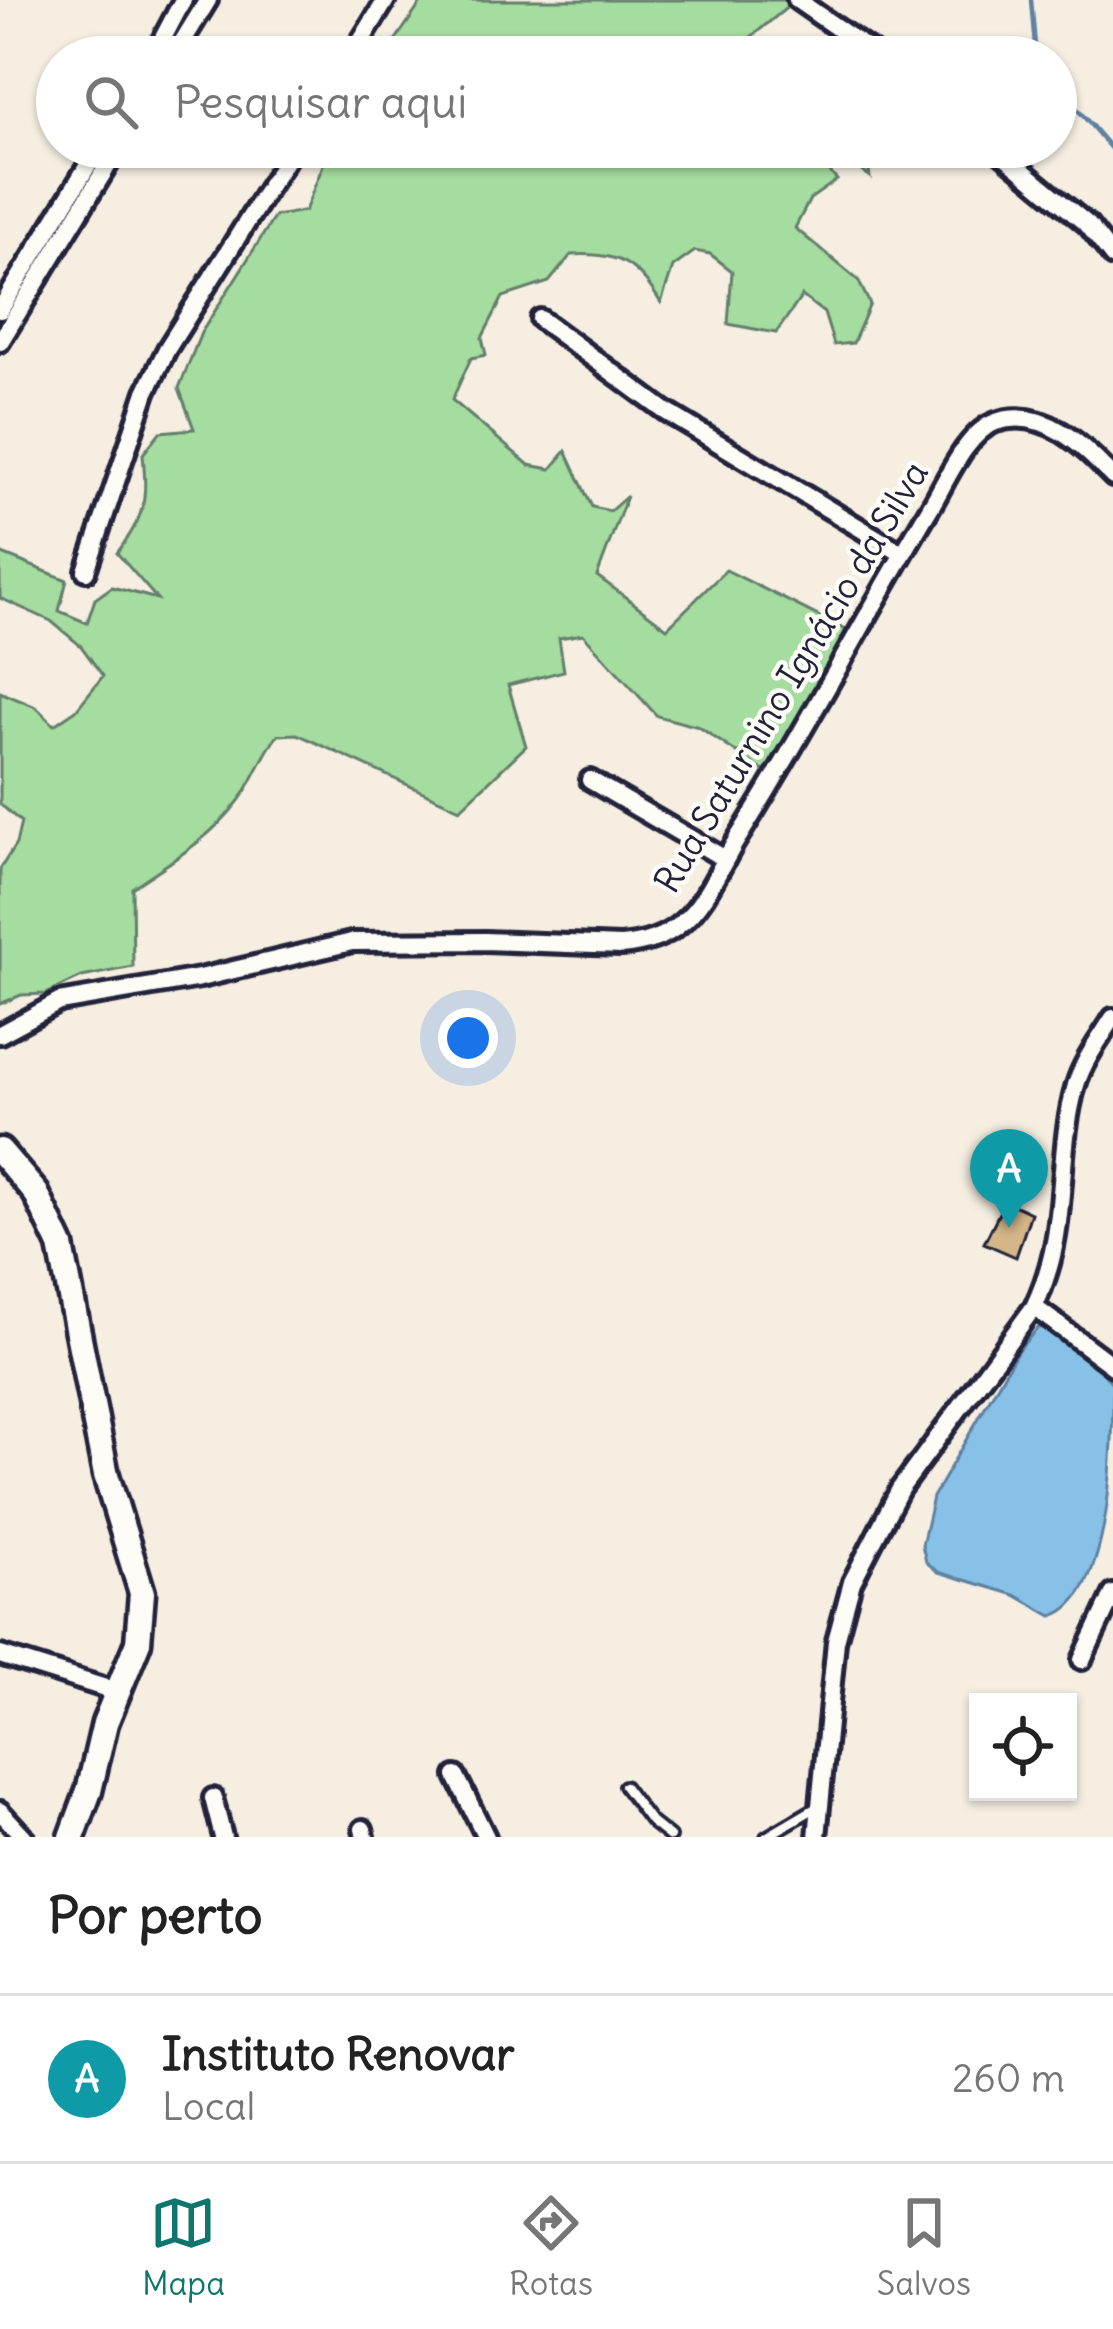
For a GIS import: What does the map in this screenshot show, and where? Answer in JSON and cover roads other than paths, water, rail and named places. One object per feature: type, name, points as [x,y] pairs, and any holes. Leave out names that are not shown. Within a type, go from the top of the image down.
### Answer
[{"type":"main road","points":[[0,1151],[36,1193],[61,1246],[106,1475],[137,1568],[143,1617],[134,1654],[105,1723],[83,1824],[72,1837]]},
{"type":"street","points":[[164,36],[183,0]]},
{"type":"street","points":[[186,36],[208,0]]},
{"type":"street","points":[[364,36],[386,0]]},
{"type":"street","points":[[797,0],[849,36]]},
{"type":"street","points":[[0,310],[86,168]]},
{"type":"street","points":[[0,342],[106,168]]},
{"type":"street","points":[[86,571],[146,392],[167,349],[280,168]]},
{"type":"street","points":[[1019,168],[1088,225],[1113,256]]},
{"type":"street","points":[[540,319],[665,410],[902,554]]},
{"type":"street","name":"Rua Saturnino Ignácio da Silva","points":[[0,1034],[59,1002],[200,978],[352,942],[641,944],[680,924],[725,859],[902,554],[982,428],[998,421],[1031,420],[1065,432],[1113,477]]},
{"type":"street","points":[[590,781],[725,859]]},
{"type":"street","points":[[817,1837],[836,1641],[852,1582],[900,1489],[1034,1307],[1047,1279],[1059,1233],[1077,1083],[1113,1018]]},
{"type":"street","points":[[1034,1307],[1113,1366]]},
{"type":"street","points":[[1082,1660],[1113,1594]]},
{"type":"street","points":[[0,1655],[118,1692]]},
{"type":"street","points":[[456,1775],[485,1837]]},
{"type":"street","points":[[213,1798],[223,1837]]},
{"type":"street","points":[[0,1811],[24,1837]]},
{"type":"lane","points":[[624,1786],[650,1822],[670,1837]]},
{"type":"lane","points":[[766,1837],[818,1806]]},
{"type":"water","points":[[1039,1327],[1070,1340],[1113,1384],[1110,1479],[1098,1550],[1072,1603],[1052,1616],[1015,1595],[938,1572],[926,1562],[922,1545],[933,1497],[1018,1350]]},
{"type":"waterway","points":[[1031,0],[1034,36]]},
{"type":"waterway","points":[[1077,109],[1113,151]]},
{"type":"place","name":"Instituto Renovar","points":[[1009,1228]]}]
